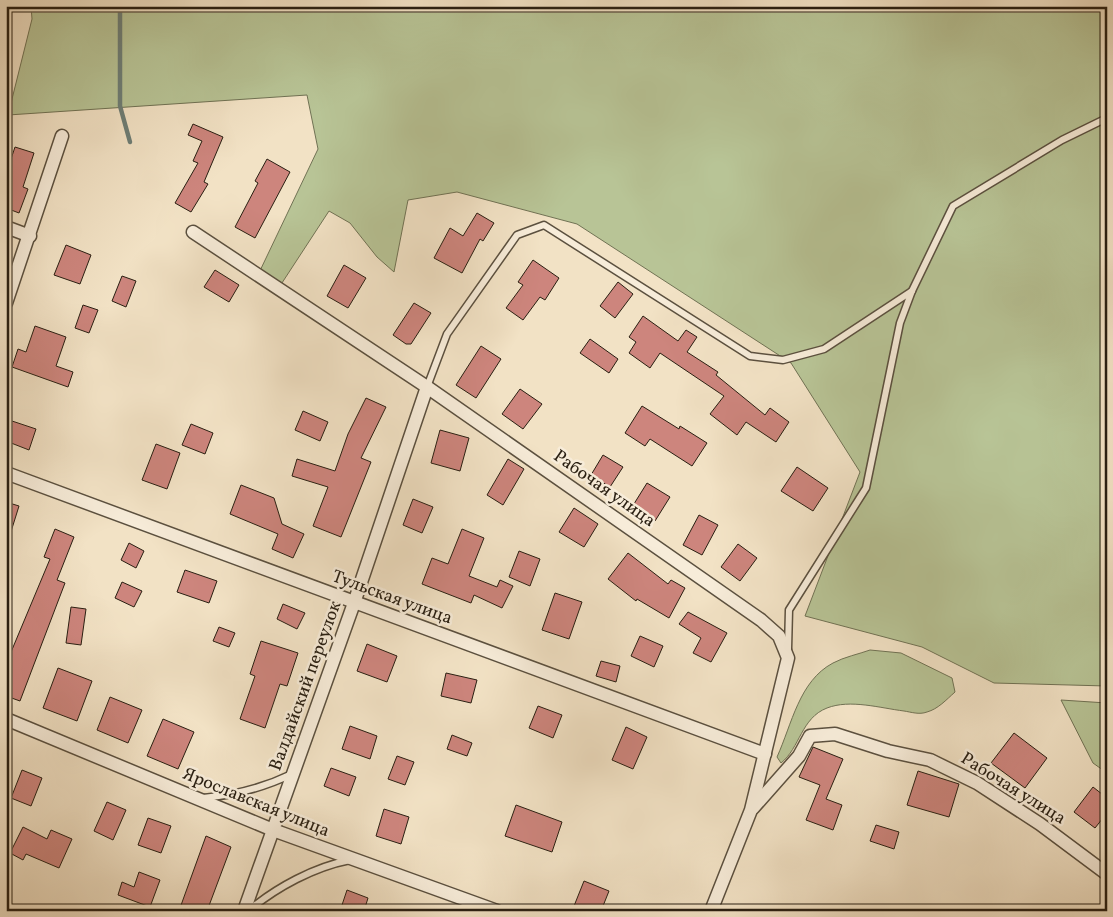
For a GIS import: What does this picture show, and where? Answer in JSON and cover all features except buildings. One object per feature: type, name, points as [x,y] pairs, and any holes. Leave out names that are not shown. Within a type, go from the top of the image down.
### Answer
[{"type":"street","points":[[6,303],[62,136]]},
{"type":"street","points":[[6,227],[30,236]]},
{"type":"street","name":"Рабочая улица","points":[[193,232],[427,387],[761,620],[779,636],[788,658]]},
{"type":"street","name":"Валдайский переулок","points":[[244,911],[354,603],[427,387]]},
{"type":"street","name":"Тульская улица","points":[[6,473],[765,754]]},
{"type":"street","points":[[711,911],[751,810],[788,658]]},
{"type":"street","name":"Ярославская улица","points":[[6,720],[273,830],[496,911]]},
{"type":"street","name":"Рабочая улица","points":[[751,810],[799,756],[810,736],[835,734],[888,751],[930,760],[977,783],[1040,824],[1107,874]]},
{"type":"lane","points":[[788,658],[789,610],[866,488],[900,323],[912,290],[954,206],[1062,140],[1107,118]]},
{"type":"lane","points":[[427,387],[447,334],[517,235],[544,226],[750,356],[783,360],[824,349],[912,290]]},
{"type":"lane","points":[[197,798],[234,795],[258,789],[293,774]]},
{"type":"lane","points":[[248,911],[268,894],[329,864],[354,860]]},
{"type":"green space","points":[[31,6],[1107,6],[1107,686],[994,683],[922,647],[805,616],[860,472],[791,363],[577,224],[457,192],[408,200],[394,272],[377,257],[350,223],[329,211],[278,289],[257,277],[318,149],[307,95],[8,115],[32,19]]},
{"type":"green space","points":[[870,650],[901,653],[952,678],[955,692],[935,709],[921,713],[855,704],[836,705],[827,708],[818,713],[806,726],[793,749],[781,763],[777,757],[798,704],[812,681],[821,671],[833,663]]},
{"type":"green space","points":[[1061,700],[1107,703],[1107,773],[1093,763]]},
{"type":"waterway","points":[[120,6],[120,106],[130,142]]}]
